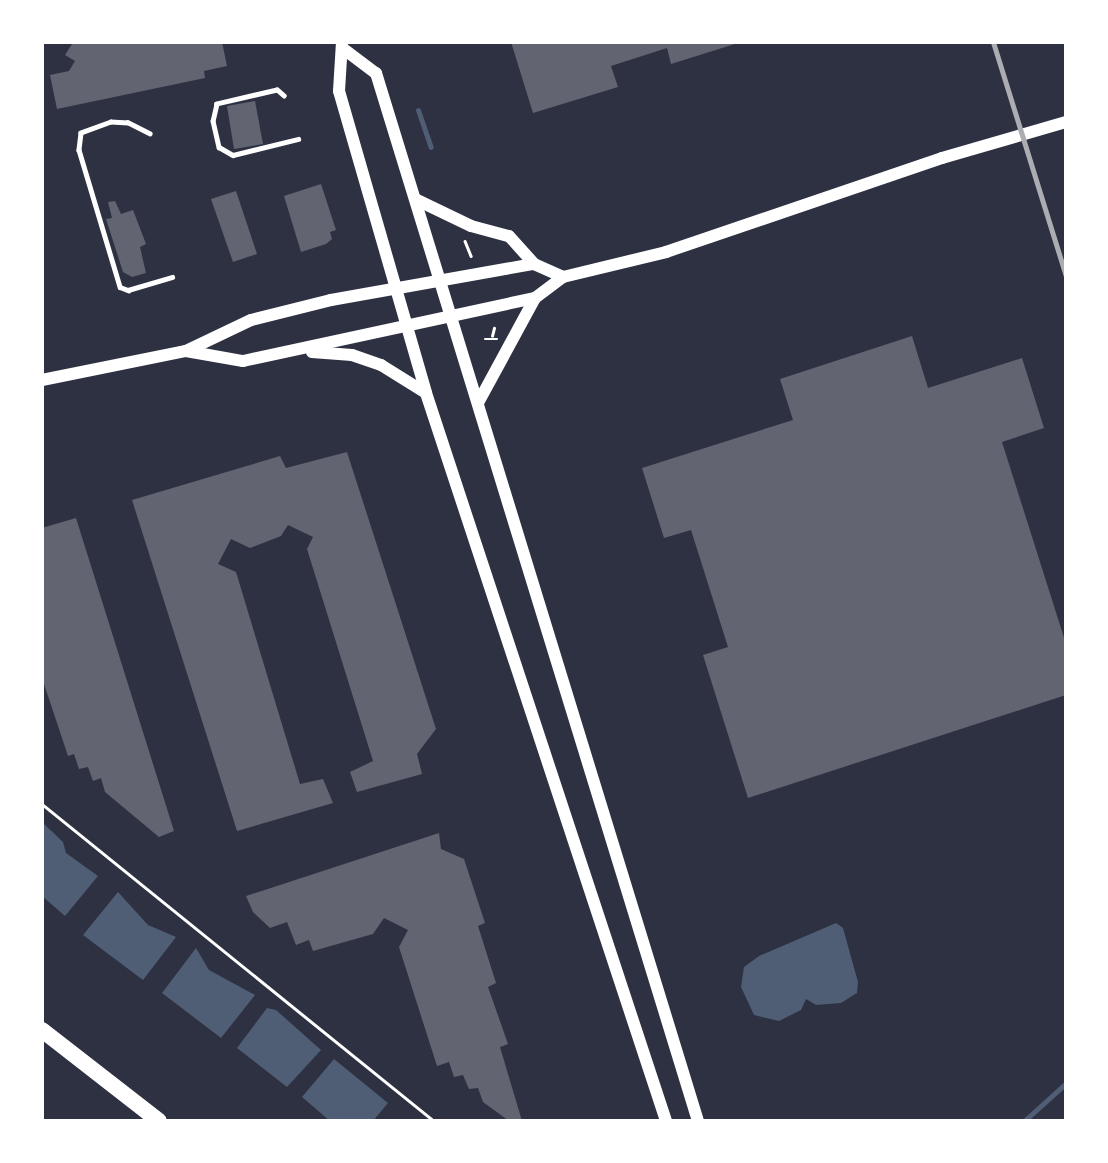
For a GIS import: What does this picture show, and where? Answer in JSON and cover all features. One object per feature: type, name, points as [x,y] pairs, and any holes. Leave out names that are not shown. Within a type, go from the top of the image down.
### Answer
[{"type":"highway","points":[[42,1030],[159,1121]]},
{"type":"main road","points":[[344,46],[376,74],[417,200],[698,1121]]},
{"type":"main road","points":[[344,46],[339,91],[426,393],[666,1121]]},
{"type":"main road","points":[[478,403],[535,299],[564,277],[666,252],[942,158],[1066,122]]},
{"type":"main road","points":[[417,200],[471,226],[509,236],[534,264],[564,277]]},
{"type":"main road","points":[[42,380],[186,351],[251,320],[534,264]]},
{"type":"main road","points":[[186,351],[243,361],[535,299]]},
{"type":"main road","points":[[297,351],[352,355],[381,365],[426,393]]},
{"type":"lane","points":[[284,96],[277,90],[217,104],[213,121],[219,147],[233,155],[298,139]]},
{"type":"lane","points":[[150,134],[128,123],[111,122],[81,133],[79,150],[120,286],[128,290],[172,277]]},
{"type":"path","points":[[464,238],[471,256]]},
{"type":"path","points":[[485,339],[494,328]]},
{"type":"path","points":[[42,804],[434,1121]]},
{"type":"water","points":[[42,822],[63,842],[66,853],[98,876],[65,916],[42,896]]},
{"type":"water","points":[[118,892],[148,925],[176,937],[143,980],[83,935]]},
{"type":"water","points":[[836,923],[843,928],[858,982],[857,993],[841,1003],[816,1005],[806,999],[801,1010],[779,1021],[754,1015],[741,987],[744,967],[759,956]]},
{"type":"water","points":[[196,948],[209,970],[255,995],[221,1038],[162,993]]},
{"type":"water","points":[[267,1008],[276,1010],[321,1050],[287,1087],[237,1048]]},
{"type":"water","points":[[334,1059],[388,1103],[373,1121],[330,1121],[302,1097]]},
{"type":"building","points":[[68,42],[222,42],[227,66],[204,71],[205,78],[57,109],[50,75],[69,71],[75,61],[65,55],[72,44]]},
{"type":"building","points":[[511,42],[738,43],[671,64],[667,48],[611,66],[618,87],[533,113]]},
{"type":"building","points":[[255,101],[263,144],[234,149],[227,106]]},
{"type":"building","points":[[321,184],[336,230],[330,232],[332,239],[326,244],[301,252],[284,196]]},
{"type":"building","points":[[236,191],[257,254],[233,262],[211,199]]},
{"type":"building","points":[[115,201],[121,214],[133,210],[146,244],[140,247],[146,273],[132,277],[123,272],[106,219],[112,218],[108,202]]},
{"type":"building","points":[[912,336],[928,388],[1022,358],[1044,428],[1002,442],[1066,644],[1066,695],[748,798],[703,655],[728,647],[691,530],[664,538],[642,468],[793,420],[780,379]]},
{"type":"building","points":[[347,452],[436,729],[417,754],[422,774],[357,792],[350,772],[373,761],[307,549],[313,537],[288,525],[281,536],[250,548],[231,539],[218,564],[236,572],[300,784],[323,779],[333,803],[237,831],[132,500],[280,456],[286,468]]},
{"type":"building","points":[[76,518],[174,831],[159,837],[105,792],[101,778],[93,781],[88,767],[79,769],[74,754],[68,756],[42,678],[42,528]]},
{"type":"building","points":[[439,833],[441,849],[464,859],[485,923],[478,926],[496,983],[488,987],[508,1044],[500,1047],[522,1121],[509,1121],[483,1102],[478,1088],[469,1089],[463,1075],[454,1077],[449,1062],[437,1066],[399,947],[408,930],[384,918],[373,934],[313,951],[309,940],[296,945],[287,922],[270,928],[253,912],[246,896]]},
{"type":"waterway","points":[[418,110],[431,147]]},
{"type":"waterway","points":[[1024,1121],[1066,1083]]},
{"type":"railway","points":[[993,42],[1066,277]]}]
